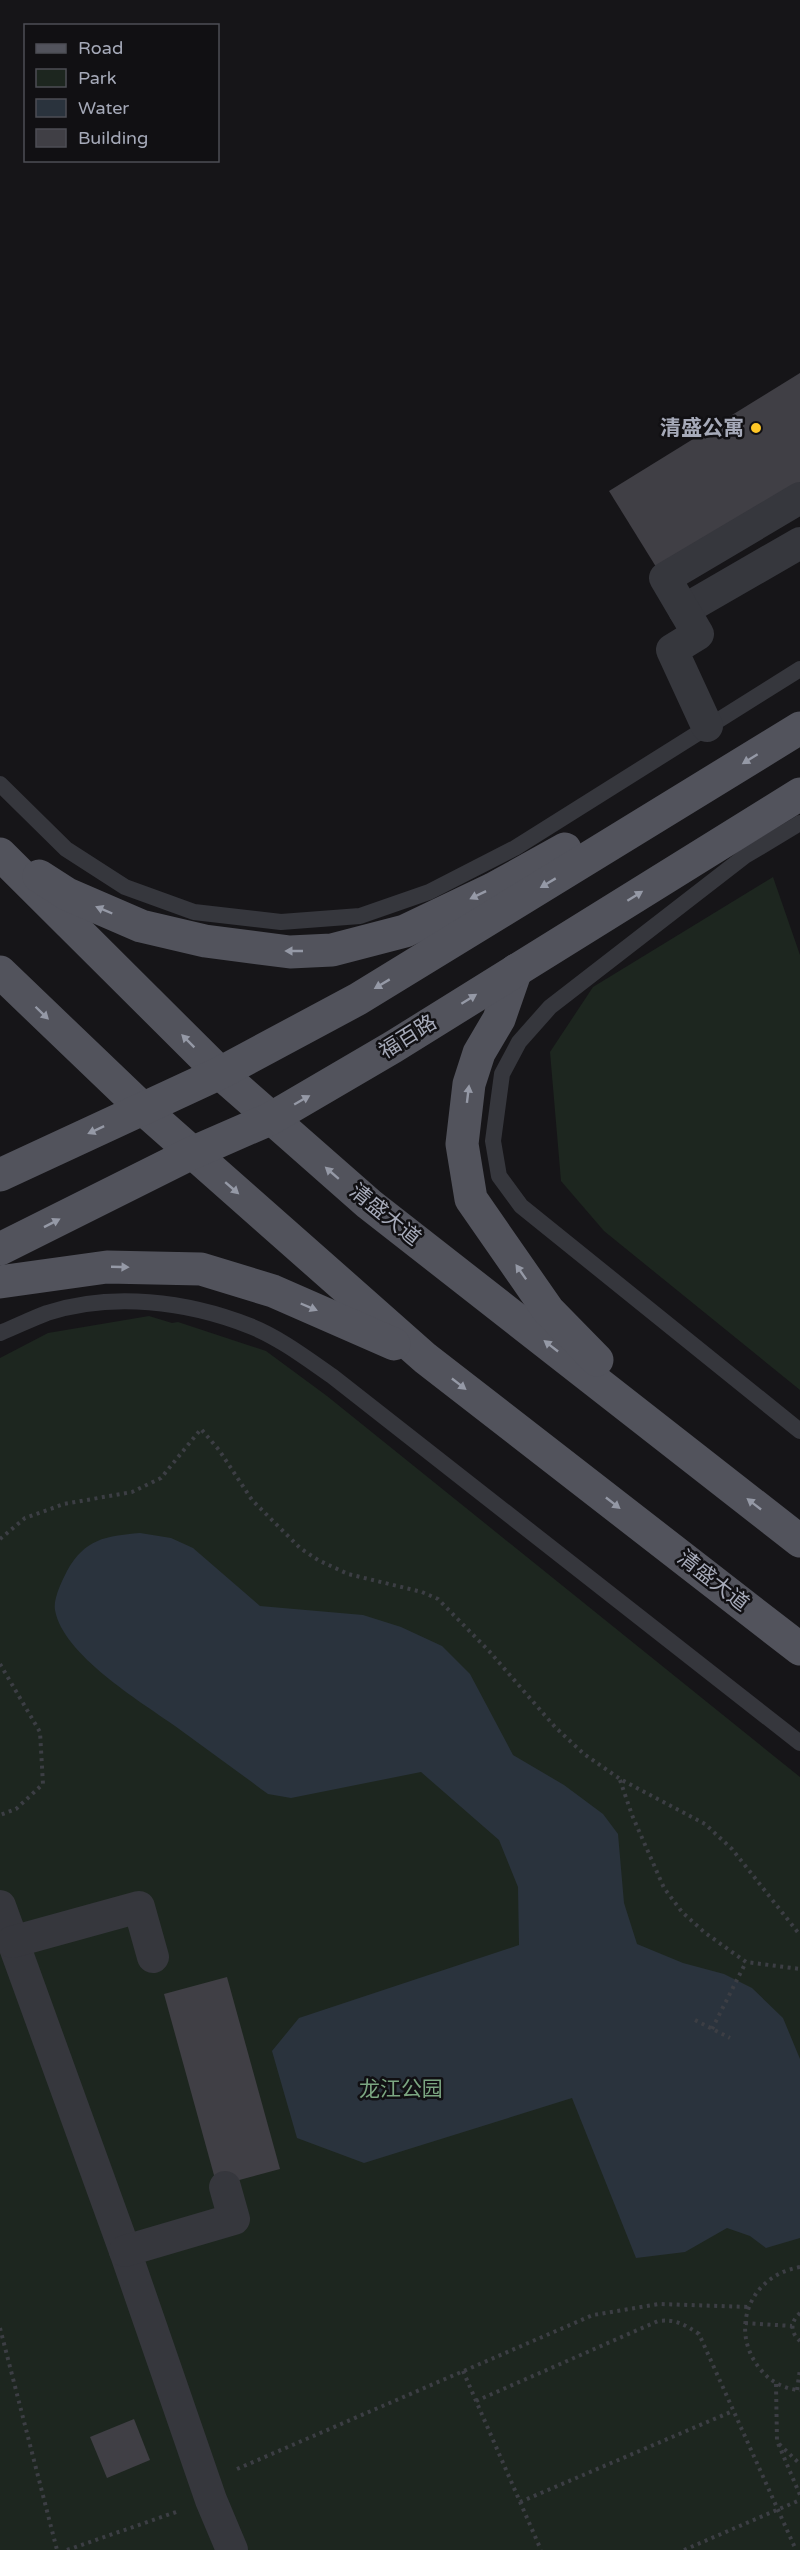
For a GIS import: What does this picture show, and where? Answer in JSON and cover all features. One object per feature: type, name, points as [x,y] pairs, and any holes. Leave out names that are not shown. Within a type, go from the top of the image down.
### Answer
[{"type":"main road","points":[[0,1175],[220,1073],[358,999],[800,728]]},
{"type":"main road","name":"福百路","points":[[0,1249],[192,1153],[270,1119],[393,1047],[800,795]]},
{"type":"main road","points":[[0,852],[67,894],[141,926],[205,941],[290,952],[332,950],[405,931],[493,888],[556,851],[647,823]]},
{"type":"main road","name":"清盛大道","points":[[0,852],[220,1073],[270,1119],[369,1204],[800,1541]]},
{"type":"main road","points":[[516,970],[499,1019],[479,1053],[469,1084],[462,1144],[471,1199],[548,1310],[689,1453]]},
{"type":"main road","name":"清盛大道","points":[[0,972],[142,1108],[425,1358],[800,1648]]},
{"type":"main road","points":[[0,1282],[106,1267],[201,1269],[273,1291],[425,1358]]},
{"type":"street","points":[[707,726],[672,650],[698,634],[665,578],[800,498]]},
{"type":"street","points":[[684,610],[800,543]]},
{"type":"street","points":[[0,1906],[208,2491],[232,2550]]},
{"type":"street","points":[[12,1942],[139,1908],[153,1957]]},
{"type":"street","points":[[124,2251],[234,2218],[225,2187]]},
{"type":"lane","points":[[0,784],[66,849],[135,891],[194,912],[281,922],[360,916],[429,892],[514,848],[800,669]]},
{"type":"lane","points":[[800,823],[745,856],[550,1007],[519,1041],[502,1074],[493,1141],[499,1176],[521,1206],[800,1431]]},
{"type":"lane","points":[[0,1333],[48,1313],[110,1301],[174,1304],[251,1326],[290,1347],[332,1376],[800,1743]]},
{"type":"path","points":[[0,1539],[25,1518],[64,1504],[132,1492],[161,1478],[201,1429],[219,1450],[252,1500],[300,1548],[318,1560],[348,1574],[422,1592],[438,1599],[489,1651],[555,1727],[584,1754],[620,1779],[705,1824],[739,1856],[800,1935]]},
{"type":"path","points":[[0,1664],[40,1732],[42,1784],[16,1809],[0,1815]]},
{"type":"path","points":[[620,1779],[632,1815],[664,1888],[673,1901],[699,1928],[746,1962],[800,1969]]},
{"type":"path","points":[[712,2029],[746,1962]]},
{"type":"path","points":[[695,2020],[730,2038]]},
{"type":"path","points":[[800,2267],[788,2269],[769,2279],[754,2295],[745,2335],[750,2354],[761,2371],[776,2383],[798,2390],[800,2369]]},
{"type":"path","points":[[67,2550],[208,2491],[463,2371],[593,2315],[659,2304],[750,2307]]},
{"type":"path","points":[[800,2313],[795,2317],[792,2326],[794,2334],[800,2341]]},
{"type":"path","points":[[476,2401],[658,2321],[672,2319],[683,2324],[699,2334],[796,2550]]},
{"type":"path","points":[[746,2323],[792,2326]]},
{"type":"path","points":[[0,2328],[57,2550]]},
{"type":"path","points":[[463,2371],[541,2550]]},
{"type":"path","points":[[776,2383],[777,2441],[800,2495]]},
{"type":"path","points":[[520,2502],[734,2411]]},
{"type":"path","points":[[777,2441],[800,2464]]},
{"type":"path","points":[[684,2550],[800,2500]]},
{"type":"green space","points":[[773,877],[800,955],[800,1390],[604,1231],[561,1181],[550,1052],[593,987]]},
{"type":"green space","name":"龙江公园","points":[[149,1316],[172,1323],[178,1322],[266,1351],[327,1396],[800,1777],[800,2550],[0,2550],[0,1358],[48,1333]]},
{"type":"water","points":[[140,1533],[171,1538],[193,1548],[260,1606],[363,1615],[401,1627],[442,1646],[470,1674],[513,1755],[564,1785],[603,1814],[618,1834],[624,1903],[637,1944],[683,1963],[724,1974],[752,1988],[783,2018],[800,2059],[800,2238],[766,2248],[750,2236],[727,2228],[685,2252],[636,2258],[572,2098],[364,2163],[297,2138],[272,2051],[299,2018],[519,1945],[518,1887],[499,1840],[421,1772],[291,1798],[268,1794],[105,1676],[87,1660],[72,1644],[61,1627],[55,1610],[60,1585],[74,1560],[89,1546],[106,1538]]},
{"type":"building","name":"清盛公寓","points":[[800,373],[800,483],[658,570],[609,491]]},
{"type":"building","points":[[227,1977],[280,2169],[217,2186],[164,1994]]},
{"type":"building","points":[[134,2419],[150,2460],[107,2478],[90,2437]]},
{"type":"place","name":"清盛公寓","points":[[756,428]]}]
